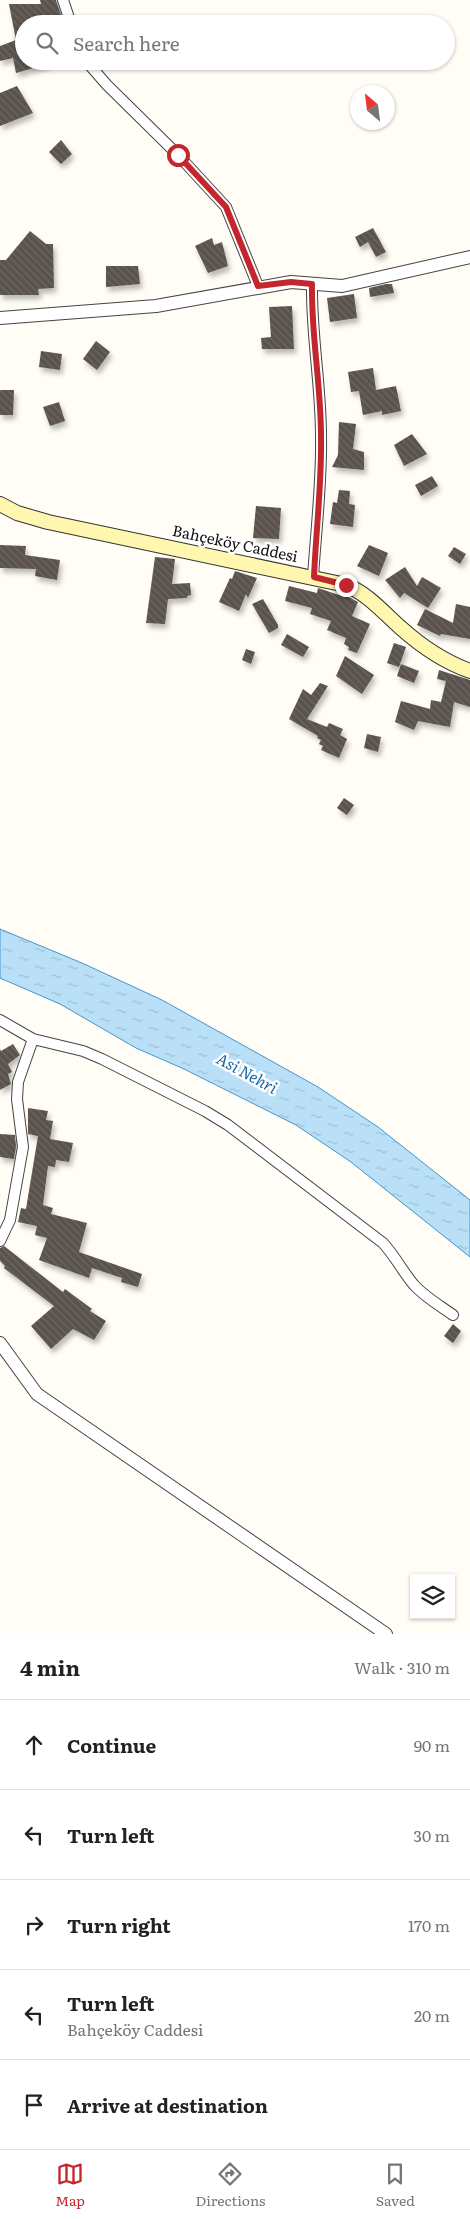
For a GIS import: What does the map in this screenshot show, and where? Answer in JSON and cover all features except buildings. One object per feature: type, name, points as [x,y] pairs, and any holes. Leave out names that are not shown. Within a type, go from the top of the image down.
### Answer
[{"type":"main road","name":"Bahçeköy Caddesi","points":[[0,504],[17,513],[48,522],[314,577],[356,589],[369,598],[414,639],[451,662],[470,671]]},
{"type":"street","points":[[63,0],[68,15]]},
{"type":"street","points":[[94,70],[226,207],[258,286]]},
{"type":"street","points":[[0,318],[156,306],[258,286],[291,282],[342,286],[470,257]]},
{"type":"street","points":[[312,284],[311,323],[318,369],[321,437],[314,577]]},
{"type":"street","points":[[0,1020],[33,1038],[83,1051],[102,1059],[205,1111],[228,1125],[383,1243],[418,1288],[453,1315]]},
{"type":"street","points":[[0,1241],[10,1220],[23,1147],[17,1099],[18,1082],[33,1038]]},
{"type":"street","points":[[0,1343],[37,1394],[386,1634]]},
{"type":"water","name":"Asi Nehri","points":[[0,929],[82,963],[162,1000],[318,1087],[378,1127],[470,1200],[470,1257],[351,1162],[296,1125],[184,1069],[136,1048],[60,1004],[0,978]]},
{"type":"route","points":[[178,155],[226,207],[258,286],[291,282],[312,284],[311,323],[318,369],[321,437],[314,577],[346,585]]}]
